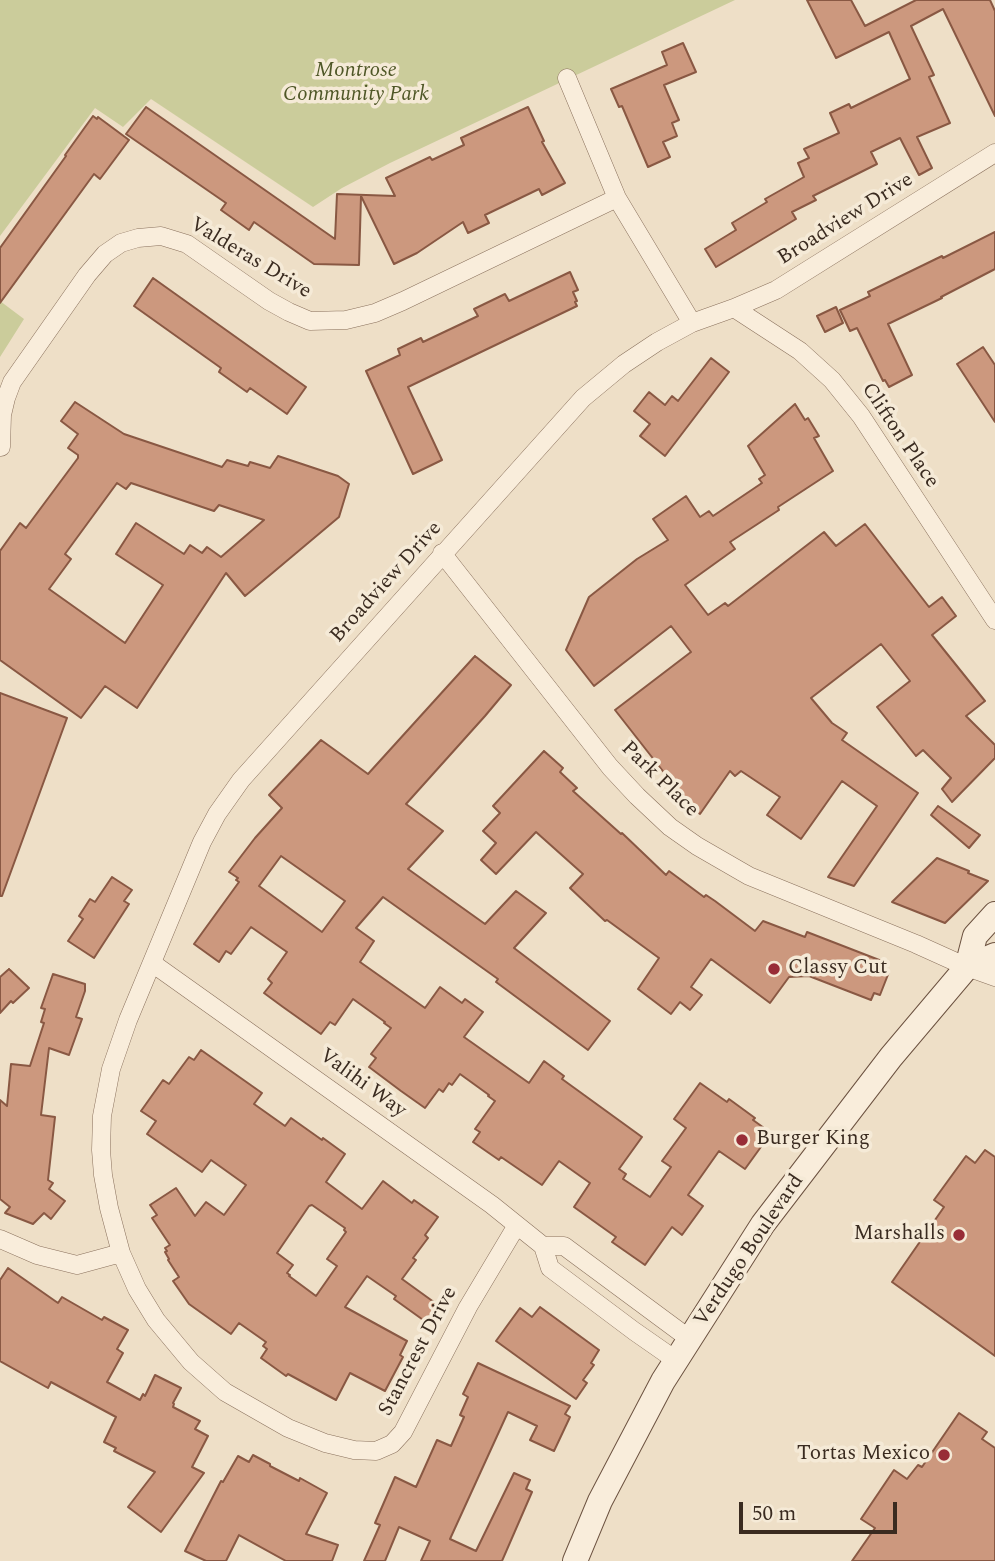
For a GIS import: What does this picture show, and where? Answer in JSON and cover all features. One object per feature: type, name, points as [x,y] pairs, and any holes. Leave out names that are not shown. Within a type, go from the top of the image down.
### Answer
[{"type":"main road","name":"Verdugo Boulevard","points":[[575,1561],[600,1501],[663,1381],[763,1224],[875,1078],[967,967],[975,936],[995,914]]},
{"type":"main road","name":"Verdugo Boulevard","points":[[967,967],[995,954]]},
{"type":"street","points":[[567,78],[617,198],[692,323]]},
{"type":"street","name":"Broadview Drive","points":[[121,1253],[108,1208],[101,1150],[102,1116],[111,1069],[128,1020],[202,842],[217,814],[241,780],[583,398],[624,364],[657,342],[692,323],[776,290],[995,153]]},
{"type":"street","name":"Valderas Drive","points":[[1,447],[2,415],[12,382],[87,275],[105,254],[121,243],[161,236],[187,244],[269,302],[289,312],[310,321],[346,320],[375,313],[404,301],[617,198]]},
{"type":"street","name":"Clifton Place","points":[[734,308],[800,351],[832,380],[861,416],[995,620]]},
{"type":"street","name":"Park Place","points":[[442,553],[610,768],[670,827],[696,846],[749,876],[995,977]]},
{"type":"street","name":"Valihi Way","points":[[152,962],[517,1225],[543,1246],[550,1268],[677,1361]]},
{"type":"street","name":"Stancrest Drive","points":[[121,1253],[137,1289],[156,1320],[191,1362],[225,1392],[288,1428],[325,1443],[354,1450],[376,1451],[392,1444],[403,1432],[468,1307],[517,1225]]},
{"type":"street","points":[[0,1239],[37,1255],[77,1265],[121,1253]]},
{"type":"street","name":"Valihi Way","points":[[543,1246],[564,1246],[691,1340]]},
{"type":"green space","name":"Montrose Community Park","points":[[0,0],[735,0],[390,163],[342,188],[313,207],[151,99],[123,127],[95,108],[0,236]]},
{"type":"green space","points":[[0,301],[24,319],[0,357]]},
{"type":"building","points":[[807,0],[851,0],[865,26],[916,0],[990,0],[995,11],[995,116],[943,9],[911,26],[934,75],[929,77],[950,123],[917,137],[932,168],[919,175],[900,138],[871,152],[877,164],[813,196],[816,200],[792,212],[796,219],[716,267],[705,249],[736,230],[732,223],[767,202],[765,199],[804,177],[798,163],[809,158],[804,149],[839,133],[830,113],[849,104],[851,108],[910,79],[889,32],[836,58]]},
{"type":"building","points":[[683,43],[696,72],[664,85],[679,120],[672,123],[677,136],[663,142],[670,157],[648,167],[622,106],[619,107],[611,89],[667,65],[662,52]]},
{"type":"building","points":[[146,107],[335,239],[337,194],[395,196],[386,178],[430,157],[432,160],[464,145],[461,138],[528,107],[544,141],[542,142],[565,183],[542,195],[539,189],[485,215],[489,223],[468,233],[463,222],[417,253],[394,264],[361,196],[359,265],[314,264],[254,222],[249,230],[221,210],[226,203],[126,134]]},
{"type":"building","points":[[93,116],[129,140],[100,179],[94,174],[0,303],[0,248]]},
{"type":"building","points":[[995,232],[995,269],[888,324],[912,375],[889,387],[885,380],[883,381],[857,328],[850,331],[840,310],[870,296],[868,292]]},
{"type":"building","points":[[570,272],[578,290],[573,292],[577,306],[408,387],[442,460],[413,474],[366,371],[400,355],[398,349],[421,338],[423,342],[478,316],[474,309],[505,294],[509,301]]},
{"type":"building","points":[[153,278],[306,387],[287,414],[250,388],[247,392],[219,372],[221,368],[134,306]]},
{"type":"building","points":[[836,307],[843,323],[825,332],[817,316]]},
{"type":"building","points":[[983,347],[995,365],[995,422],[957,364]]},
{"type":"building","points":[[711,358],[729,372],[665,456],[640,436],[650,424],[634,411],[649,392],[665,405],[672,396],[678,401]]},
{"type":"building","points":[[75,402],[124,434],[222,467],[227,460],[248,466],[250,462],[270,468],[278,456],[338,476],[349,484],[339,517],[245,596],[226,573],[137,708],[105,686],[81,718],[0,660],[0,551],[20,523],[26,528],[78,458],[78,455],[68,448],[78,434],[61,421]],"holes":[[[117,483],[126,489],[131,483],[214,511],[219,505],[264,520],[221,557],[207,547],[202,553],[190,545],[184,554],[136,523],[116,554],[163,585],[125,643],[49,589],[71,559],[65,554]]]},
{"type":"building","points":[[795,404],[819,436],[814,438],[833,471],[730,542],[735,549],[685,585],[708,615],[725,603],[728,606],[824,532],[836,546],[865,524],[929,607],[942,597],[956,616],[932,635],[985,701],[966,716],[995,745],[995,758],[952,802],[942,789],[951,778],[923,750],[916,756],[877,707],[910,681],[881,644],[811,698],[832,723],[847,733],[842,740],[918,793],[854,886],[828,877],[877,806],[842,781],[801,839],[767,815],[780,797],[741,771],[735,776],[730,771],[700,814],[681,801],[684,798],[615,710],[691,652],[671,626],[594,686],[566,650],[589,597],[637,559],[668,540],[653,519],[686,496],[700,517],[709,511],[713,516],[762,483],[759,479],[765,475],[748,446]]},
{"type":"building","points":[[475,656],[511,685],[406,804],[443,831],[408,869],[485,924],[516,891],[546,913],[514,948],[610,1021],[588,1050],[496,982],[498,979],[383,897],[356,928],[374,941],[360,962],[425,1008],[440,987],[462,1003],[465,999],[483,1012],[464,1037],[529,1083],[544,1061],[564,1076],[562,1079],[642,1137],[619,1169],[626,1174],[623,1179],[650,1197],[671,1167],[662,1161],[686,1128],[674,1119],[700,1083],[727,1102],[729,1099],[771,1133],[745,1169],[719,1151],[688,1195],[703,1206],[682,1235],[672,1227],[645,1265],[612,1242],[616,1237],[574,1207],[590,1183],[559,1161],[542,1185],[473,1142],[480,1132],[475,1129],[495,1101],[460,1074],[443,1092],[439,1089],[425,1108],[369,1067],[376,1058],[371,1054],[391,1028],[353,999],[335,1025],[330,1022],[321,1034],[264,993],[272,983],[268,979],[287,952],[251,927],[231,954],[226,951],[219,962],[194,944],[239,882],[236,880],[238,878],[229,872],[282,808],[269,795],[321,740],[368,774]],"holes":[[[281,856],[345,901],[322,932],[259,886]]]},
{"type":"building","points":[[0,693],[67,718],[2,896],[0,896]]},
{"type":"building","points":[[544,751],[563,768],[560,772],[577,788],[573,791],[666,875],[669,871],[755,931],[763,921],[805,937],[807,932],[887,963],[884,970],[889,972],[880,995],[874,993],[871,1000],[809,976],[789,977],[770,1003],[711,959],[691,987],[702,995],[690,1010],[680,1002],[671,1014],[638,989],[659,958],[605,921],[570,888],[583,874],[536,832],[496,874],[481,860],[496,843],[483,831],[500,813],[493,806]]},
{"type":"building","points":[[938,806],[980,835],[969,848],[931,815]]},
{"type":"building","points":[[937,858],[988,881],[945,923],[892,902]]},
{"type":"building","points":[[112,877],[132,890],[124,901],[129,904],[94,958],[68,941],[83,919],[79,916],[90,899],[95,902]]},
{"type":"building","points":[[9,969],[29,988],[0,1013],[0,977]]},
{"type":"building","points":[[53,974],[85,984],[85,991],[76,1017],[82,1019],[69,1055],[49,1048],[41,1115],[55,1117],[48,1180],[53,1183],[49,1189],[65,1201],[51,1219],[44,1213],[33,1224],[5,1213],[10,1207],[0,1199],[0,1100],[7,1106],[11,1064],[30,1066],[44,1023],[41,1022],[45,1009],[41,1008]]},
{"type":"building","points":[[201,1050],[262,1093],[254,1104],[285,1126],[291,1118],[345,1154],[326,1182],[362,1209],[383,1181],[412,1203],[414,1200],[438,1217],[425,1235],[428,1238],[413,1258],[416,1260],[402,1279],[438,1305],[426,1322],[367,1276],[345,1307],[407,1341],[400,1355],[403,1357],[385,1391],[350,1373],[336,1400],[288,1374],[286,1376],[261,1358],[267,1349],[263,1346],[266,1342],[239,1323],[231,1334],[189,1304],[173,1281],[179,1277],[165,1252],[165,1248],[170,1245],[152,1218],[157,1215],[150,1205],[176,1188],[195,1216],[206,1202],[224,1215],[246,1185],[211,1160],[202,1172],[147,1134],[156,1121],[141,1111],[163,1080],[169,1084],[189,1057],[194,1060]],"holes":[[[312,1205],[345,1228],[346,1232],[327,1259],[337,1266],[316,1296],[289,1276],[287,1273],[293,1265],[277,1253],[309,1206]]]},
{"type":"building","name":"Marshalls","points":[[985,1150],[995,1157],[995,1356],[892,1282],[944,1207],[934,1200],[966,1156],[975,1163]]},
{"type":"building","points":[[8,1268],[58,1303],[62,1297],[102,1320],[104,1317],[128,1330],[117,1349],[123,1353],[107,1382],[140,1400],[143,1394],[145,1396],[155,1375],[181,1388],[173,1407],[200,1421],[195,1429],[208,1436],[192,1467],[204,1473],[161,1532],[128,1507],[155,1472],[114,1451],[116,1448],[104,1442],[116,1417],[51,1382],[48,1388],[0,1361],[0,1280]]},
{"type":"building","points":[[540,1307],[599,1350],[591,1363],[594,1365],[583,1380],[587,1383],[576,1399],[496,1341],[520,1308],[532,1317]]},
{"type":"building","points":[[478,1363],[570,1406],[565,1414],[570,1417],[554,1451],[530,1440],[537,1426],[508,1412],[450,1539],[476,1551],[514,1473],[530,1480],[526,1489],[532,1492],[502,1561],[421,1561],[430,1541],[399,1527],[385,1561],[364,1561],[380,1525],[375,1523],[395,1477],[416,1487],[437,1440],[451,1446],[464,1417],[460,1415],[468,1397],[463,1394]]},
{"type":"building","points":[[959,1413],[987,1432],[982,1439],[995,1448],[995,1561],[852,1561],[875,1528],[861,1519],[894,1470],[907,1479],[918,1465],[922,1467]]},
{"type":"building","points":[[253,1455],[299,1481],[300,1478],[327,1493],[306,1534],[338,1545],[332,1561],[286,1561],[239,1535],[226,1561],[206,1561],[185,1551],[221,1481],[223,1482],[238,1456],[249,1462]]},
{"type":"place","name":"Classy Cut","points":[[774,969]]},
{"type":"place","name":"Burger King","points":[[742,1140]]},
{"type":"place","name":"Marshalls","points":[[959,1235]]},
{"type":"place","name":"Tortas Mexico","points":[[944,1455]]}]
